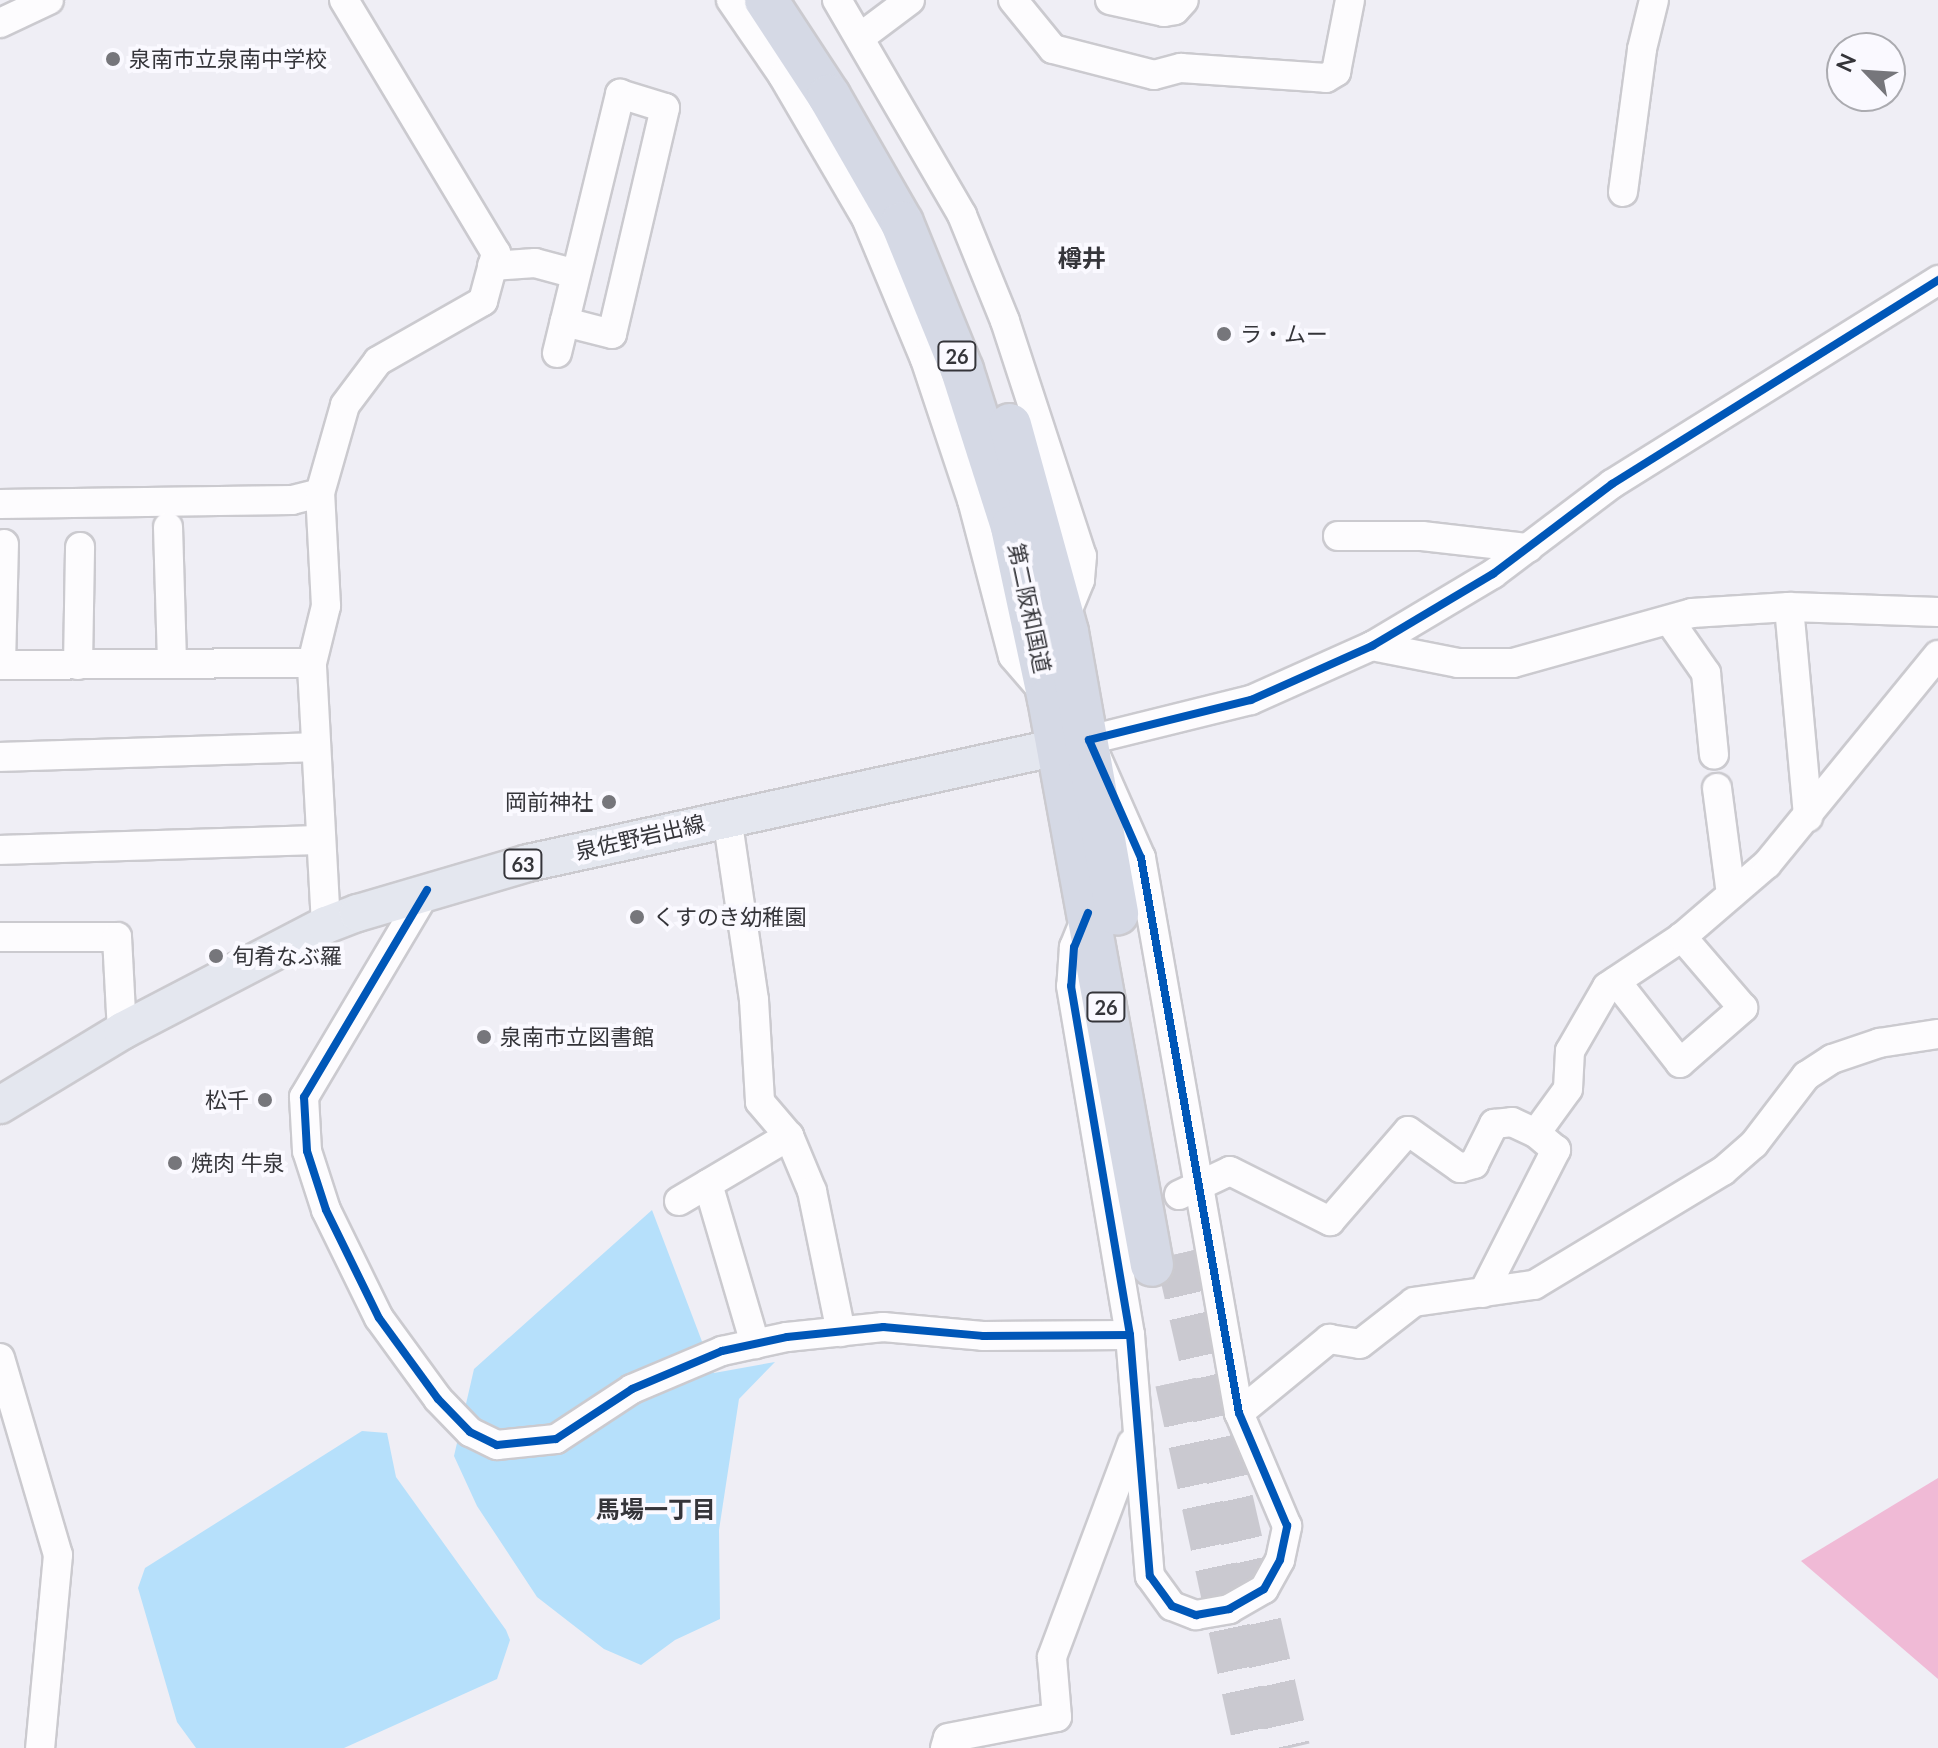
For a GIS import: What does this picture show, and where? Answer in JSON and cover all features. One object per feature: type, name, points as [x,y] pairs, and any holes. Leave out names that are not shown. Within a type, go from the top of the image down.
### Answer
[{"type":"highway","name":"第二阪和国道","points":[[766,0],[829,96],[902,223],[939,308],[1012,527],[1049,699],[1074,744],[1164,1260],[1088,913],[1074,744],[1064,619],[1036,505],[998,387],[946,259],[865,105],[799,0]]},
{"type":"main road","name":"泉佐野岩出線","points":[[0,1105],[122,1031],[326,925],[427,890],[727,817],[1074,744]]},
{"type":"street","points":[[0,23],[49,0]]},
{"type":"street","points":[[326,925],[314,747],[312,663],[326,606],[320,493],[345,405],[378,361],[483,301],[496,253],[344,0]]},
{"type":"street","points":[[731,0],[783,76],[867,220],[935,387],[972,500],[1013,656],[1049,699]]},
{"type":"street","points":[[837,0],[862,36],[962,215],[1034,400],[1082,556],[1080,580],[1064,619]]},
{"type":"street","points":[[862,36],[910,0]]},
{"type":"street","points":[[1013,0],[1053,49],[1154,75],[1181,68],[1326,78],[1336,72],[1350,0]]},
{"type":"street","points":[[1110,0],[1164,12],[1175,10],[1184,0]]},
{"type":"street","points":[[1623,192],[1642,49],[1654,0]]},
{"type":"street","points":[[557,353],[620,94],[665,108],[612,334],[565,322]]},
{"type":"street","points":[[600,175],[647,186]]},
{"type":"street","points":[[492,266],[535,263],[576,274]]},
{"type":"street","points":[[1088,913],[1074,947],[1071,986],[1118,1205],[1150,1576],[1172,1606],[1196,1615],[1229,1609],[1264,1589],[1280,1560],[1287,1526],[1239,1413],[1189,1190],[1141,858],[1074,744],[1251,700],[1372,646],[1528,548],[1612,484],[1938,280]]},
{"type":"street","points":[[0,504],[292,500],[320,493]]},
{"type":"street","points":[[168,527],[172,664]]},
{"type":"street","points":[[1338,536],[1422,536],[1528,548]]},
{"type":"street","points":[[4,544],[1,665],[312,663]]},
{"type":"street","points":[[78,665],[80,547]]},
{"type":"street","points":[[1372,646],[1458,663],[1513,663],[1692,613],[1789,607],[1938,612]]},
{"type":"street","points":[[1789,607],[1808,817]]},
{"type":"street","points":[[1669,620],[1706,673],[1714,755]]},
{"type":"street","points":[[1536,1133],[1568,1089],[1570,1051],[1585,1019],[1616,981],[1682,937],[1731,894],[1808,817],[1938,655]]},
{"type":"street","points":[[0,757],[314,747]]},
{"type":"street","points":[[1717,788],[1731,894]]},
{"type":"street","points":[[727,817],[754,1000],[760,1102],[789,1136],[812,1191],[841,1332]]},
{"type":"street","points":[[0,850],[320,840]]},
{"type":"street","points":[[427,890],[304,1097],[307,1151],[326,1210],[379,1318],[438,1399],[470,1432],[497,1445],[556,1439],[632,1389],[722,1351],[755,1344],[883,1327],[983,1336],[1130,1335]]},
{"type":"street","points":[[0,937],[117,937],[122,1031]]},
{"type":"street","points":[[1616,981],[1680,1063],[1743,1008],[1682,937]]},
{"type":"street","points":[[1239,1413],[1329,1339],[1360,1344],[1414,1302],[1534,1285],[1723,1171],[1754,1144],[1806,1076],[1832,1059],[1879,1043],[1938,1034]]},
{"type":"street","points":[[1189,1190],[1230,1171],[1330,1221],[1408,1131],[1460,1168],[1474,1164],[1494,1124],[1512,1122],[1536,1133],[1556,1150],[1483,1293]]},
{"type":"street","points":[[679,1201],[789,1136]]},
{"type":"street","points":[[708,1184],[755,1344]]},
{"type":"street","points":[[0,1358],[58,1555],[40,1748]]},
{"type":"street","points":[[945,1748],[948,1738],[1057,1717],[1052,1657],[1136,1431]]},
{"type":"shaded area","points":[[1938,1478],[1938,1679],[1801,1561]]},
{"type":"water","points":[[652,1210],[714,1373],[775,1362],[739,1399],[719,1530],[720,1619],[675,1640],[641,1665],[604,1649],[537,1597],[477,1506],[454,1456],[474,1369]]},
{"type":"water","points":[[362,1431],[387,1433],[396,1477],[506,1630],[510,1640],[497,1679],[344,1748],[196,1748],[177,1722],[138,1588],[145,1568]]},
{"type":"tunnel","points":[[1176,1254],[1289,1748]]},
{"type":"tunnel","points":[[1176,1382],[1255,1748]]},
{"type":"cycle path","points":[[1088,913],[1074,947],[1071,986],[1130,1335],[1150,1576],[1172,1606],[1196,1615],[1229,1609],[1264,1589],[1280,1560],[1287,1526],[1239,1413],[1141,858],[1089,740],[1251,700],[1372,646],[1493,574],[1612,484],[1938,280]]},
{"type":"cycle path","points":[[427,890],[304,1097],[307,1151],[326,1210],[379,1318],[438,1399],[470,1432],[497,1445],[556,1439],[632,1389],[722,1351],[787,1337],[883,1327],[983,1336],[1130,1335]]},
{"type":"place","name":"泉南市立泉南中学校","points":[[113,59]]},
{"type":"place","name":"ラ・ムー","points":[[1224,334]]},
{"type":"place","name":"岡前神社","points":[[609,802]]},
{"type":"place","name":"くすのき幼稚園","points":[[637,917]]},
{"type":"place","name":"旬肴なぶ羅","points":[[216,956]]},
{"type":"place","name":"泉南市立図書館","points":[[484,1037]]},
{"type":"place","name":"松千","points":[[265,1100]]},
{"type":"place","name":"焼肉 牛泉","points":[[175,1163]]},
{"type":"district","name":"樽井","points":[[1082,258]]},
{"type":"district","name":"馬場一丁目","points":[[656,1509]]}]
